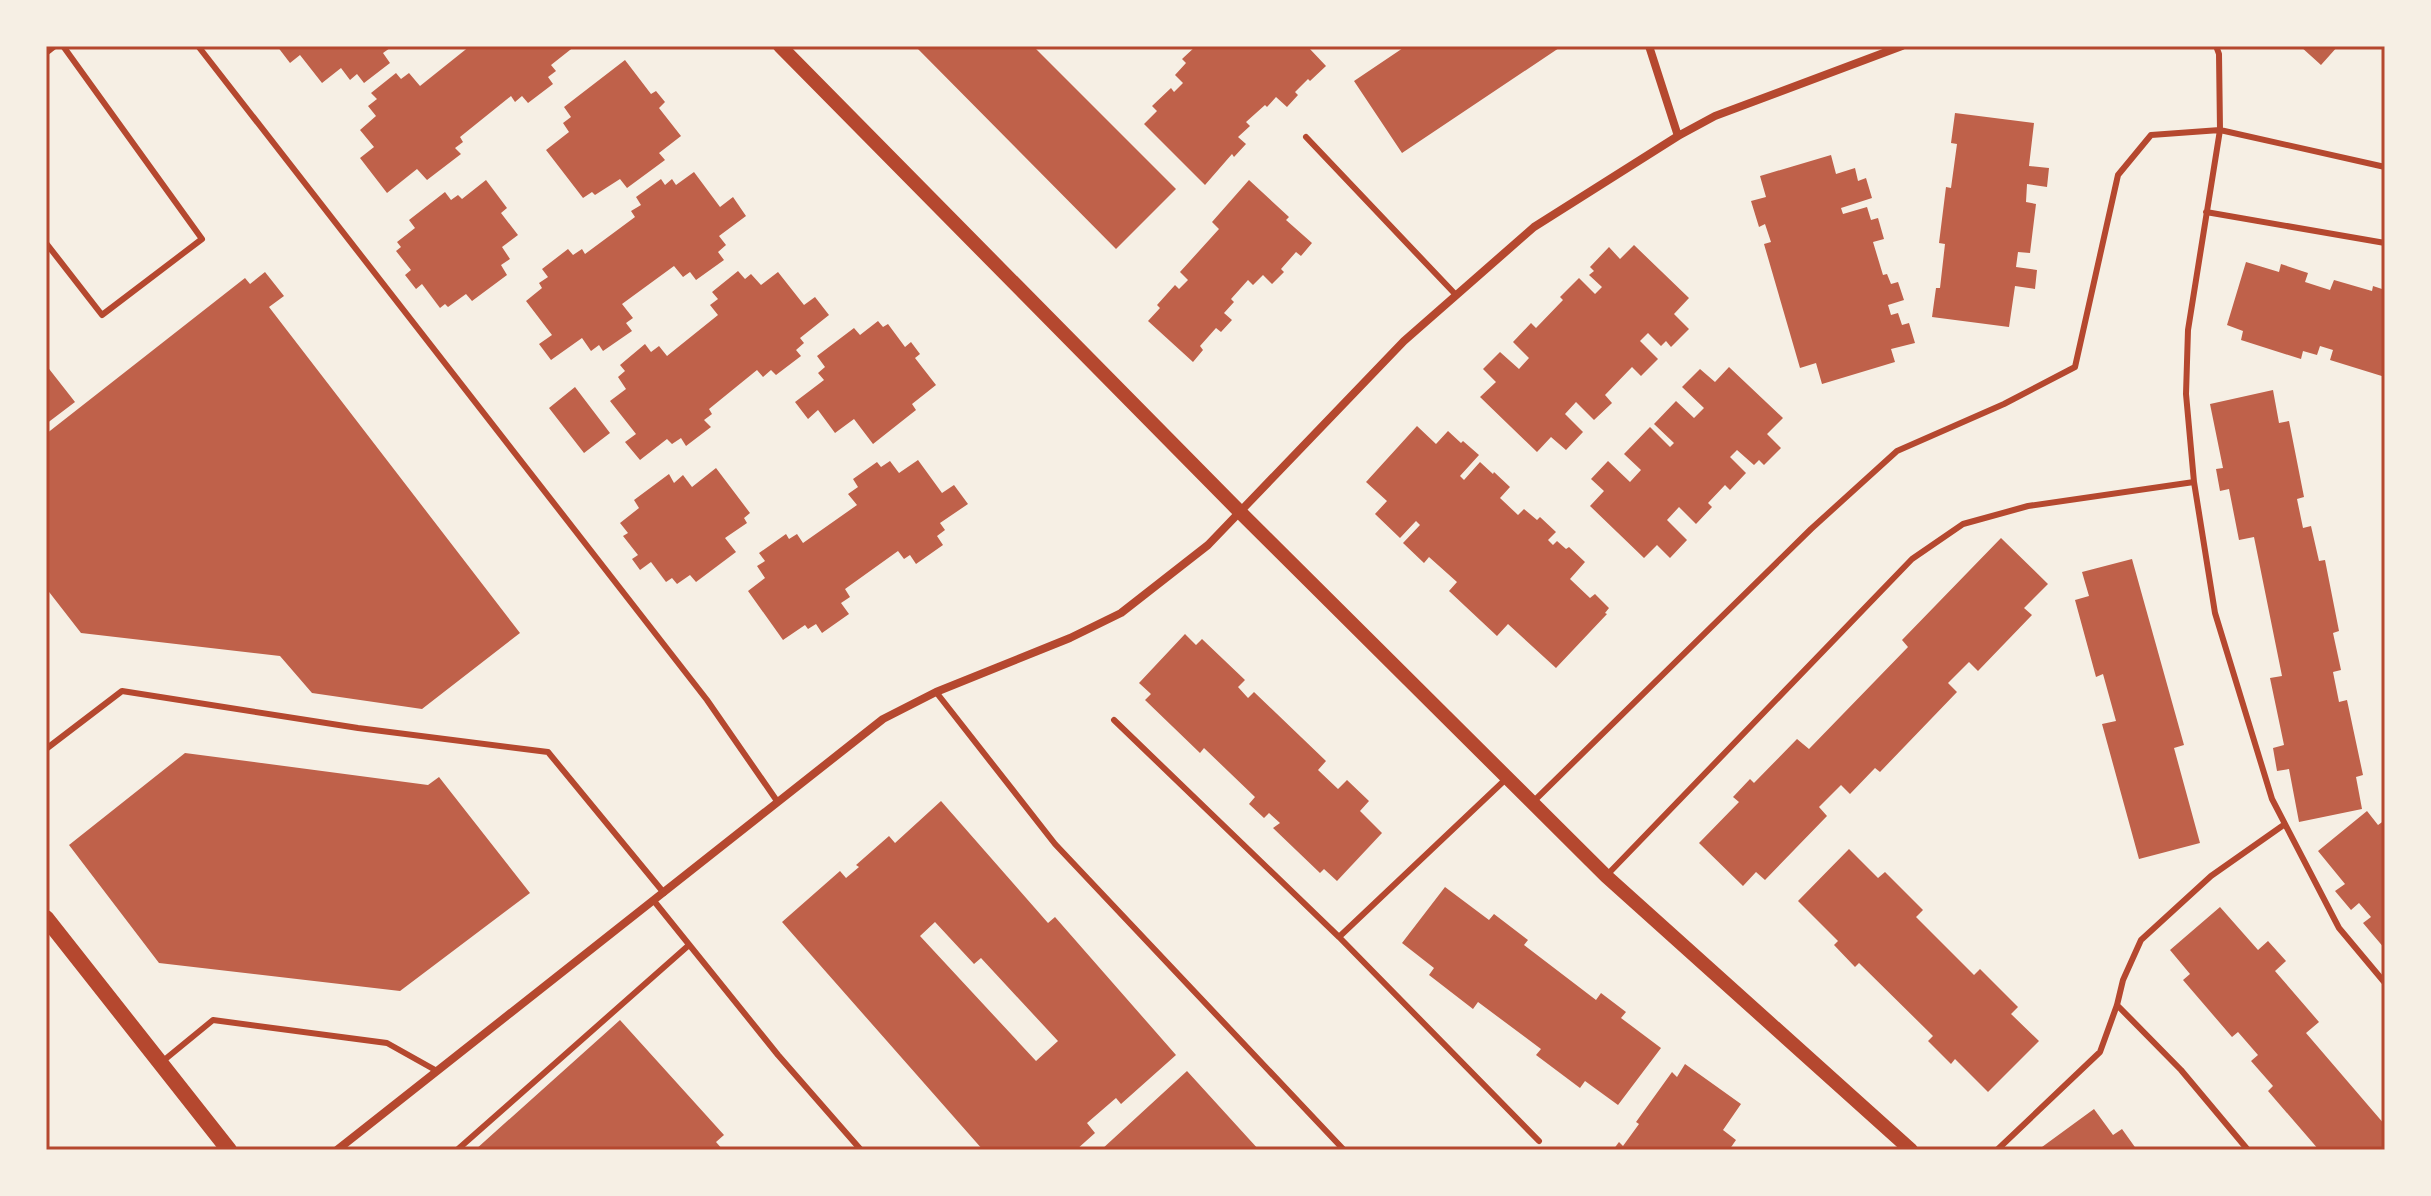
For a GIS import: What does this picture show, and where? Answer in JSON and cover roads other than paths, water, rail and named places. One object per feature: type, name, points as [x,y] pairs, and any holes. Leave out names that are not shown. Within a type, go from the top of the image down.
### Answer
[{"type":"main road","points":[[46,918],[229,1150]]},
{"type":"street","points":[[1649,46],[1678,136]]},
{"type":"street","points":[[337,1150],[883,719],[936,692],[1070,638],[1121,613],[1208,545],[1404,341],[1534,227],[1715,116],[1902,46]]},
{"type":"street","points":[[786,48],[1240,512],[1606,876],[1911,1150]]},
{"type":"lane","points":[[46,53],[55,46]]},
{"type":"lane","points":[[46,243],[102,315],[202,239],[63,46]]},
{"type":"lane","points":[[198,46],[697,688],[777,801]]},
{"type":"lane","points":[[2216,46],[2219,54],[2220,130],[2188,330],[2186,394],[2194,482],[2215,613],[2272,799],[2339,928],[2385,983]]},
{"type":"lane","points":[[1533,803],[1811,529],[1897,451],[2004,404],[2075,367],[2118,175],[2151,135],[2220,130],[2385,167]]},
{"type":"lane","points":[[1306,137],[1456,295]]},
{"type":"lane","points":[[2206,212],[2385,243]]},
{"type":"lane","points":[[1606,876],[1912,559],[1963,524],[2028,506],[2194,482]]},
{"type":"lane","points":[[2385,499],[2385,514]]},
{"type":"lane","points":[[46,749],[122,691],[358,728],[548,752],[664,893]]},
{"type":"lane","points":[[936,692],[1055,844],[1344,1150]]},
{"type":"lane","points":[[1114,720],[1339,937],[1539,1141]]},
{"type":"lane","points":[[1339,937],[1507,778]]},
{"type":"lane","points":[[1997,1150],[2100,1052],[2123,980],[2141,940],[2211,876],[2285,824]]},
{"type":"lane","points":[[654,901],[778,1055],[861,1150]]},
{"type":"lane","points":[[457,1150],[689,945]]},
{"type":"lane","points":[[2117,1005],[2181,1070],[2248,1150]]},
{"type":"lane","points":[[160,1063],[213,1020],[387,1043],[437,1071]]}]
